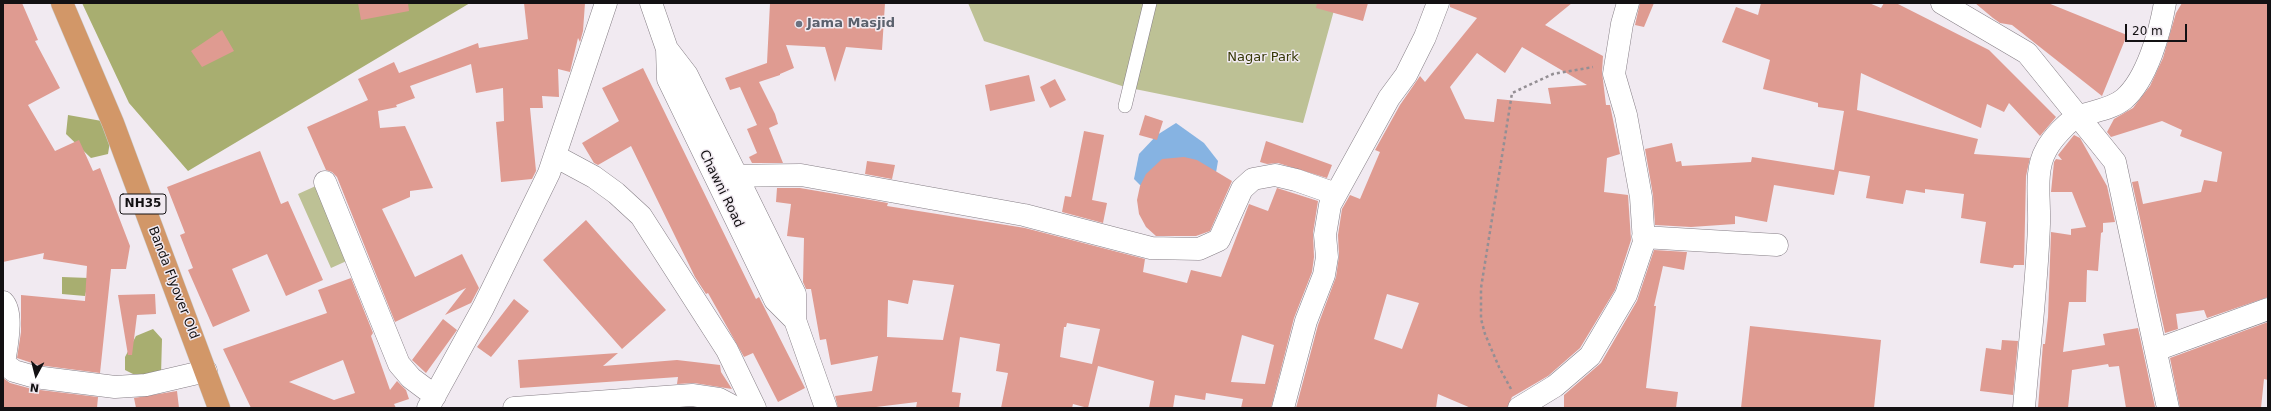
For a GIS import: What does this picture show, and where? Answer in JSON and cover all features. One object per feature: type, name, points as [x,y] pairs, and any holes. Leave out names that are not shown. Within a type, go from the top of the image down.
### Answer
[{"type":"highway","name":"Banda Flyover Old","points":[[62,3],[113,123],[219,408]]},
{"type":"street","points":[[325,182],[399,364],[431,402],[483,308],[549,173],[606,3]]},
{"type":"street","name":"Chawni Road","points":[[652,3],[666,49],[668,79],[775,300],[795,320]]},
{"type":"street","points":[[1282,408],[1306,321],[1324,275],[1327,257],[1325,235],[1330,205],[1389,98],[1406,75],[1425,37],[1438,3]]},
{"type":"street","points":[[1517,402],[1555,386],[1590,356],[1626,295],[1644,242],[1641,198],[1626,115],[1614,74],[1622,24],[1628,3]]},
{"type":"street","points":[[1942,3],[2027,53],[2115,162],[2168,408]]},
{"type":"street","points":[[2024,408],[2039,224],[2040,166],[2046,150],[2060,131],[2078,116],[2094,113],[2124,100],[2137,84],[2158,37],[2165,3]]},
{"type":"street","name":"Chawni Road","points":[[666,49],[687,75],[795,294],[795,320],[826,408]]},
{"type":"street","points":[[555,156],[594,177],[616,193],[642,216],[728,350],[755,408]]},
{"type":"street","points":[[715,176],[801,175],[1024,215],[1151,248],[1176,249],[1199,249],[1219,240],[1242,188],[1253,179],[1275,176],[1296,180],[1336,194]]},
{"type":"street","points":[[1643,237],[1777,245]]},
{"type":"street","points":[[3,302],[7,305],[8,317],[3,363],[14,371],[35,377],[115,387],[146,384],[206,371]]},
{"type":"street","points":[[2156,350],[2268,309]]},
{"type":"street","points":[[514,408],[692,395],[719,400],[736,408]]},
{"type":"lane","points":[[1125,106],[1150,3]]},
{"type":"path","points":[[1517,402],[1496,361],[1480,319],[1481,288],[1512,93],[1553,74],[1616,64]]},
{"type":"green space","points":[[82,3],[470,3],[188,171],[129,103]]},
{"type":"green space","name":"Nagar Park","points":[[968,3],[1336,3],[1303,123],[1125,87],[984,41]]},
{"type":"green space","points":[[68,115],[113,123],[108,154],[91,158],[66,134]]},
{"type":"green space","points":[[318,185],[351,259],[331,268],[298,194]]},
{"type":"green space","points":[[62,277],[89,278],[85,296],[62,294]]},
{"type":"green space","points":[[153,329],[162,339],[161,375],[133,374],[125,370],[125,357],[136,336]]},
{"type":"water","points":[[1176,123],[1204,143],[1218,161],[1213,190],[1142,187],[1134,179],[1139,154],[1157,135]]},
{"type":"building","points":[[3,3],[22,3],[38,40],[35,41],[60,88],[28,105],[55,151],[79,140],[93,171],[100,168],[130,246],[126,269],[111,269],[100,373],[38,365],[17,358],[21,332],[21,295],[85,301],[87,266],[43,259],[44,253],[3,262]]},
{"type":"building","points":[[358,3],[408,3],[409,11],[361,20]]},
{"type":"building","points":[[524,3],[585,3],[583,31],[580,42],[578,38],[570,72],[558,69],[559,97],[542,96],[543,108],[530,108],[536,171],[532,179],[501,182],[496,122],[504,121],[503,88],[476,93],[471,64],[410,86],[415,98],[396,105],[397,107],[378,111],[380,128],[405,126],[433,188],[410,191],[410,197],[382,209],[415,277],[462,254],[479,288],[471,303],[445,315],[466,288],[395,322],[337,177],[332,172],[326,170],[307,127],[368,100],[358,79],[394,62],[399,73],[478,43],[479,48],[528,39]]},
{"type":"building","points":[[770,3],[885,3],[882,50],[846,47],[835,82],[825,47],[786,45],[794,68],[780,75],[759,82],[775,114],[778,124],[769,128],[783,163],[752,163],[749,157],[757,153],[747,129],[757,125],[740,87],[730,90],[725,78],[767,63]]},
{"type":"building","points":[[1317,3],[1368,3],[1363,21],[1316,8]]},
{"type":"building","points":[[1450,3],[1572,3],[1545,25],[1603,56],[1602,72],[1606,105],[1610,105],[1620,154],[1607,158],[1604,192],[1628,195],[1631,240],[1615,290],[1580,348],[1548,376],[1512,397],[1507,408],[1471,408],[1438,394],[1436,408],[1296,408],[1318,325],[1336,277],[1339,256],[1338,235],[1342,209],[1350,195],[1360,199],[1380,152],[1375,150],[1400,105],[1420,76],[1425,82],[1477,18],[1450,7]],"holes":[[[1522,47],[1587,85],[1548,88],[1551,104],[1497,99],[1494,122],[1465,119],[1450,87],[1477,53],[1505,73]],[[1387,294],[1419,303],[1402,349],[1374,339]]]},
{"type":"building","points":[[1640,3],[1654,3],[1644,27],[1635,25]]},
{"type":"building","points":[[1761,3],[1869,3],[1881,8],[1884,3],[1896,3],[1989,50],[2056,117],[2040,136],[2009,103],[2004,112],[1987,104],[1981,128],[1861,73],[1857,110],[1978,139],[1974,154],[2030,158],[2026,176],[2024,265],[2014,265],[2013,268],[1980,263],[1986,222],[1961,218],[1964,194],[1925,189],[1925,193],[1906,190],[1903,204],[1866,198],[1870,176],[1839,171],[1834,195],[1774,185],[1767,222],[1735,216],[1735,224],[1691,227],[1655,225],[1653,195],[1645,149],[1672,143],[1676,162],[1681,161],[1682,166],[1751,162],[1752,157],[1834,170],[1844,111],[1818,107],[1818,103],[1763,89],[1770,60],[1722,42],[1736,7],[1758,15]]},
{"type":"building","points":[[1975,3],[2048,3],[2127,35],[2102,96],[2012,25],[2000,23]]},
{"type":"building","points":[[2182,3],[2268,3],[2268,297],[2207,318],[2204,310],[2176,314],[2178,329],[2165,333],[2132,182],[2138,181],[2143,204],[2201,192],[2204,180],[2217,182],[2222,152],[2180,136],[2182,130],[2162,121],[2111,137],[2107,132],[2114,119],[2133,108],[2150,86],[2163,58],[2176,13]]},
{"type":"building","points":[[222,30],[234,51],[202,67],[191,51]]},
{"type":"building","points":[[643,68],[756,299],[759,297],[805,388],[778,402],[753,353],[744,357],[708,293],[706,294],[695,277],[631,146],[598,165],[594,163],[582,143],[619,121],[602,88]]},
{"type":"building","points":[[1029,75],[1035,101],[990,111],[985,85]]},
{"type":"building","points":[[1055,79],[1066,100],[1050,108],[1040,87]]},
{"type":"building","points":[[1145,115],[1163,121],[1157,140],[1139,135]]},
{"type":"building","points":[[1084,131],[1104,135],[1092,200],[1107,203],[1103,223],[1062,212],[1065,196],[1071,197]]},
{"type":"building","points":[[2074,135],[2080,138],[2107,186],[2115,222],[2103,223],[2098,271],[2087,270],[2086,302],[2069,302],[2063,352],[2105,345],[2103,334],[2138,328],[2155,407],[2126,408],[2119,366],[2109,367],[2108,364],[2072,370],[2068,408],[2038,408],[2043,344],[2045,344],[2048,317],[2051,232],[2071,235],[2071,229],[2086,227],[2072,192],[2051,192],[2054,162],[2056,159],[2062,160],[2058,155]]},
{"type":"building","points":[[1266,141],[1332,165],[1327,178],[1278,163],[1267,164],[1260,162]]},
{"type":"building","points":[[260,151],[281,204],[288,201],[323,280],[286,296],[267,254],[232,269],[250,311],[213,327],[188,270],[193,268],[180,235],[185,233],[167,187]]},
{"type":"building","points":[[1184,157],[1197,160],[1232,181],[1210,231],[1196,236],[1156,236],[1146,227],[1139,214],[1137,200],[1140,186],[1146,174],[1162,159]]},
{"type":"building","points":[[867,161],[895,165],[892,179],[865,174]]},
{"type":"building","points":[[777,188],[800,188],[888,203],[887,206],[1025,228],[1145,259],[1143,272],[1187,283],[1191,270],[1221,277],[1249,204],[1268,211],[1277,188],[1318,201],[1313,233],[1314,257],[1312,272],[1294,318],[1271,408],[1241,408],[1243,399],[1206,393],[1205,400],[1175,395],[1173,408],[1149,408],[1154,381],[1098,366],[1088,408],[1073,404],[1072,408],[1001,408],[1008,373],[996,371],[1000,344],[960,337],[952,392],[961,393],[959,408],[916,408],[917,402],[868,408],[838,408],[835,396],[872,391],[878,356],[831,365],[826,339],[820,340],[811,289],[806,289],[803,282],[804,238],[787,236],[791,204],[776,202]],"holes":[[[913,280],[954,285],[943,340],[887,337],[888,300],[908,304]],[[1067,323],[1100,329],[1092,364],[1060,357],[1064,327],[1066,327]],[[1242,335],[1274,345],[1265,384],[1231,382]]]},
{"type":"building","points":[[586,220],[666,310],[622,349],[543,260]]},
{"type":"building","points":[[1654,250],[1687,252],[1684,270],[1663,266],[1654,306],[1656,306],[1646,388],[1678,392],[1676,408],[1564,408],[1564,395],[1601,363],[1637,301]]},
{"type":"building","points":[[351,278],[373,333],[371,336],[390,390],[397,381],[406,390],[409,399],[394,404],[396,408],[251,408],[223,349],[327,313],[318,290]],"holes":[[[343,360],[355,393],[334,400],[289,382]]]},
{"type":"building","points":[[155,294],[156,314],[137,315],[132,355],[128,355],[118,295]]},
{"type":"building","points":[[514,299],[529,311],[491,357],[477,347]]},
{"type":"building","points":[[443,319],[457,330],[426,373],[412,360]]},
{"type":"building","points":[[2268,322],[2268,380],[2264,379],[2261,408],[2180,408],[2170,358]]},
{"type":"building","points":[[1750,326],[1881,340],[1874,408],[1741,408]]},
{"type":"building","points":[[2002,340],[2018,341],[2013,395],[1980,391],[1986,348],[2001,350]]},
{"type":"building","points":[[618,353],[603,366],[677,360],[720,365],[721,372],[732,389],[694,383],[677,384],[678,377],[520,388],[518,360]]},
{"type":"building","points":[[3,378],[10,383],[32,389],[98,397],[97,408],[3,408]]},
{"type":"building","points":[[177,391],[179,408],[136,408],[134,398]]},
{"type":"place","name":"Jama Masjid","points":[[799,24]]}]
